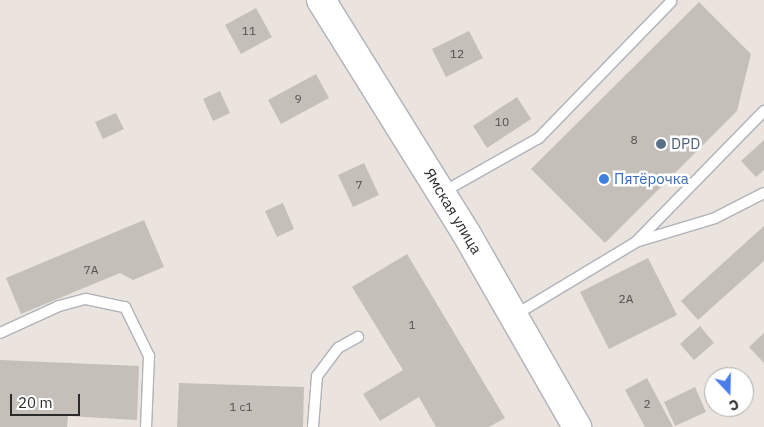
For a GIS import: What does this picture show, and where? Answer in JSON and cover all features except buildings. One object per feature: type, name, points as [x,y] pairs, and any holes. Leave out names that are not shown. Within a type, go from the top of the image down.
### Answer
[{"type":"main road","name":"Ямская улица","points":[[321,0],[442,193],[578,427]]},
{"type":"lane","points":[[442,193],[539,138],[671,2]]},
{"type":"lane","points":[[515,316],[636,242],[764,111]]},
{"type":"lane","points":[[636,242],[715,218],[764,193]]},
{"type":"lane","points":[[0,334],[59,306],[86,299],[116,302],[125,307],[149,356],[146,427]]},
{"type":"lane","points":[[313,427],[317,376],[338,348],[358,337]]},
{"type":"place","name":"DPD","points":[[661,144]]},
{"type":"place","name":"Пятёрочка","points":[[604,179]]}]
